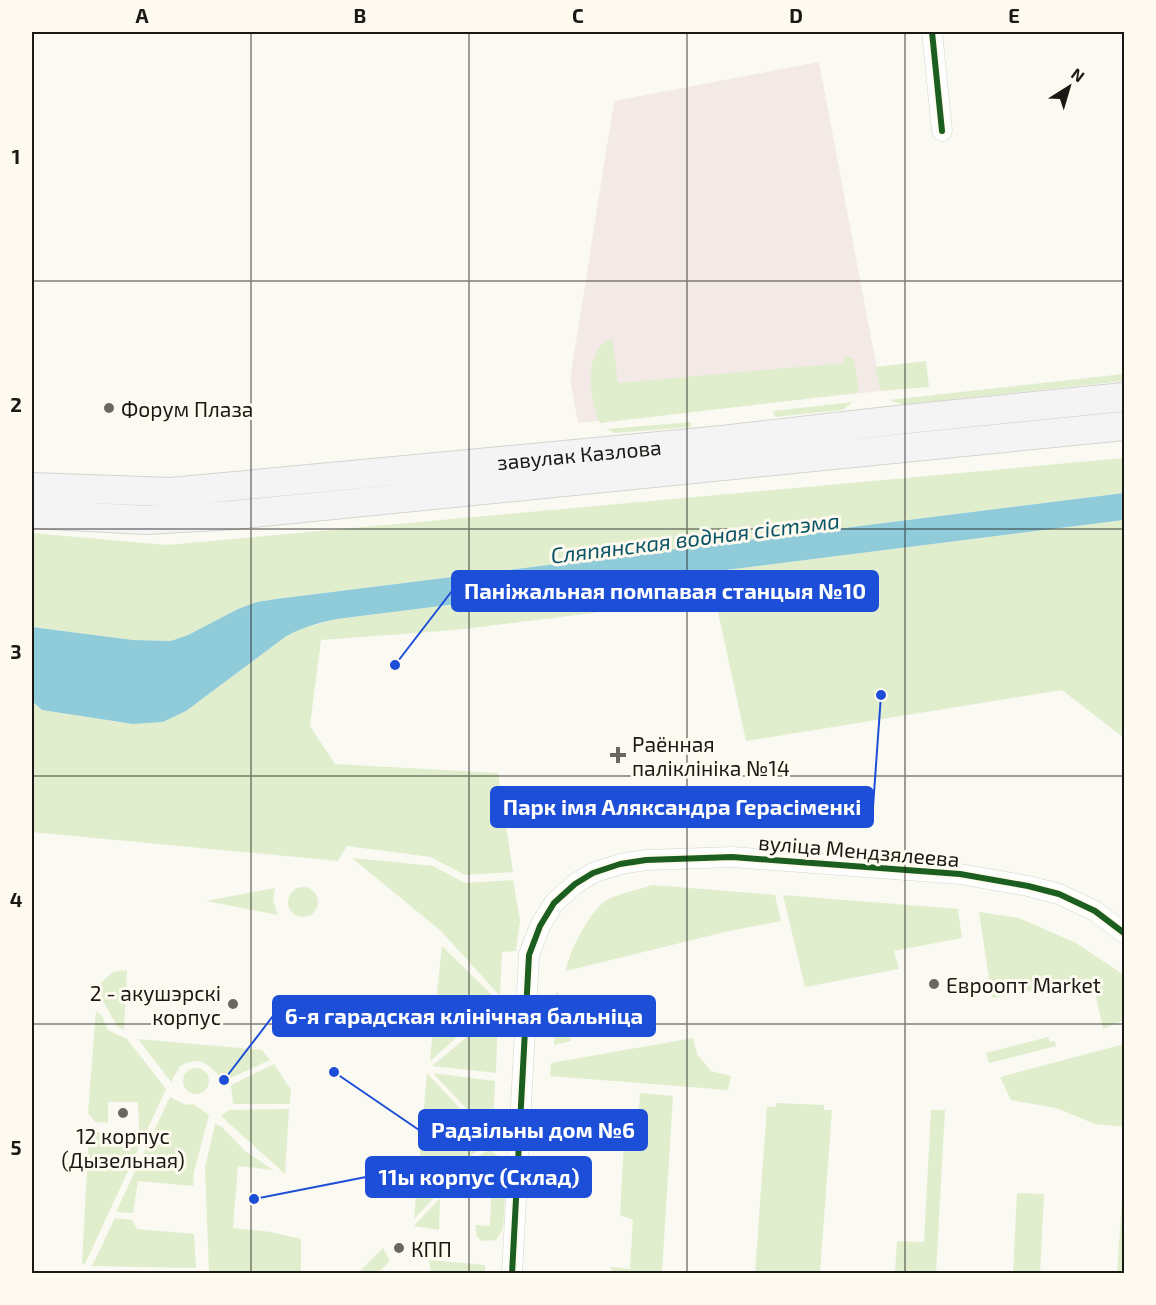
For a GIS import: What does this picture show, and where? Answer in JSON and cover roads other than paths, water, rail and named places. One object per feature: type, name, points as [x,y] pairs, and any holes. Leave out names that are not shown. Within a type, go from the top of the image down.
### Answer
[{"type":"main road","name":"завулак Казлова","points":[[32,514],[147,520],[234,515],[382,487],[770,435],[1125,398]]},
{"type":"main road","name":"завулак Казлова","points":[[32,487],[171,492],[382,487],[1125,426]]},
{"type":"street","points":[[932,32],[942,131]]},
{"type":"street","name":"вуліца Мендзялеева","points":[[512,1274],[529,955],[540,926],[554,903],[575,884],[593,873],[620,864],[646,860],[732,856],[960,874],[1059,894],[1095,911],[1125,933]]},
{"type":"water","points":[[1124,493],[1124,520],[337,619],[304,628],[285,637],[186,711],[163,722],[133,724],[42,710],[32,701],[32,627],[133,640],[171,641],[188,635],[238,609],[257,602],[276,599]]},
{"type":"place","name":"Форум Плаза","points":[[109,408]]},
{"type":"place","name":"Паніжальная помпавая станцыя №10","points":[[395,665]]},
{"type":"place","name":"Парк імя Аляксандра Герасіменкі","points":[[881,695]]},
{"type":"place","name":"Раённая паліклініка №14","points":[[618,755]]},
{"type":"place","name":"Евроопт Market","points":[[934,984]]},
{"type":"place","name":"2 - акушэрскі корпус","points":[[233,1004]]},
{"type":"place","name":"Радзільны дом №6","points":[[334,1072]]},
{"type":"place","name":"6-я гарадская клінічная бальніца","points":[[224,1080]]},
{"type":"place","name":"12 корпус (Дызельная)","points":[[123,1113]]},
{"type":"place","name":"11ы корпус (Склад)","points":[[254,1199]]},
{"type":"place","name":"КПП","points":[[399,1248]]},
{"type":"water label","name":"Сляпянская водная сістэма","points":[[695,537]]}]
